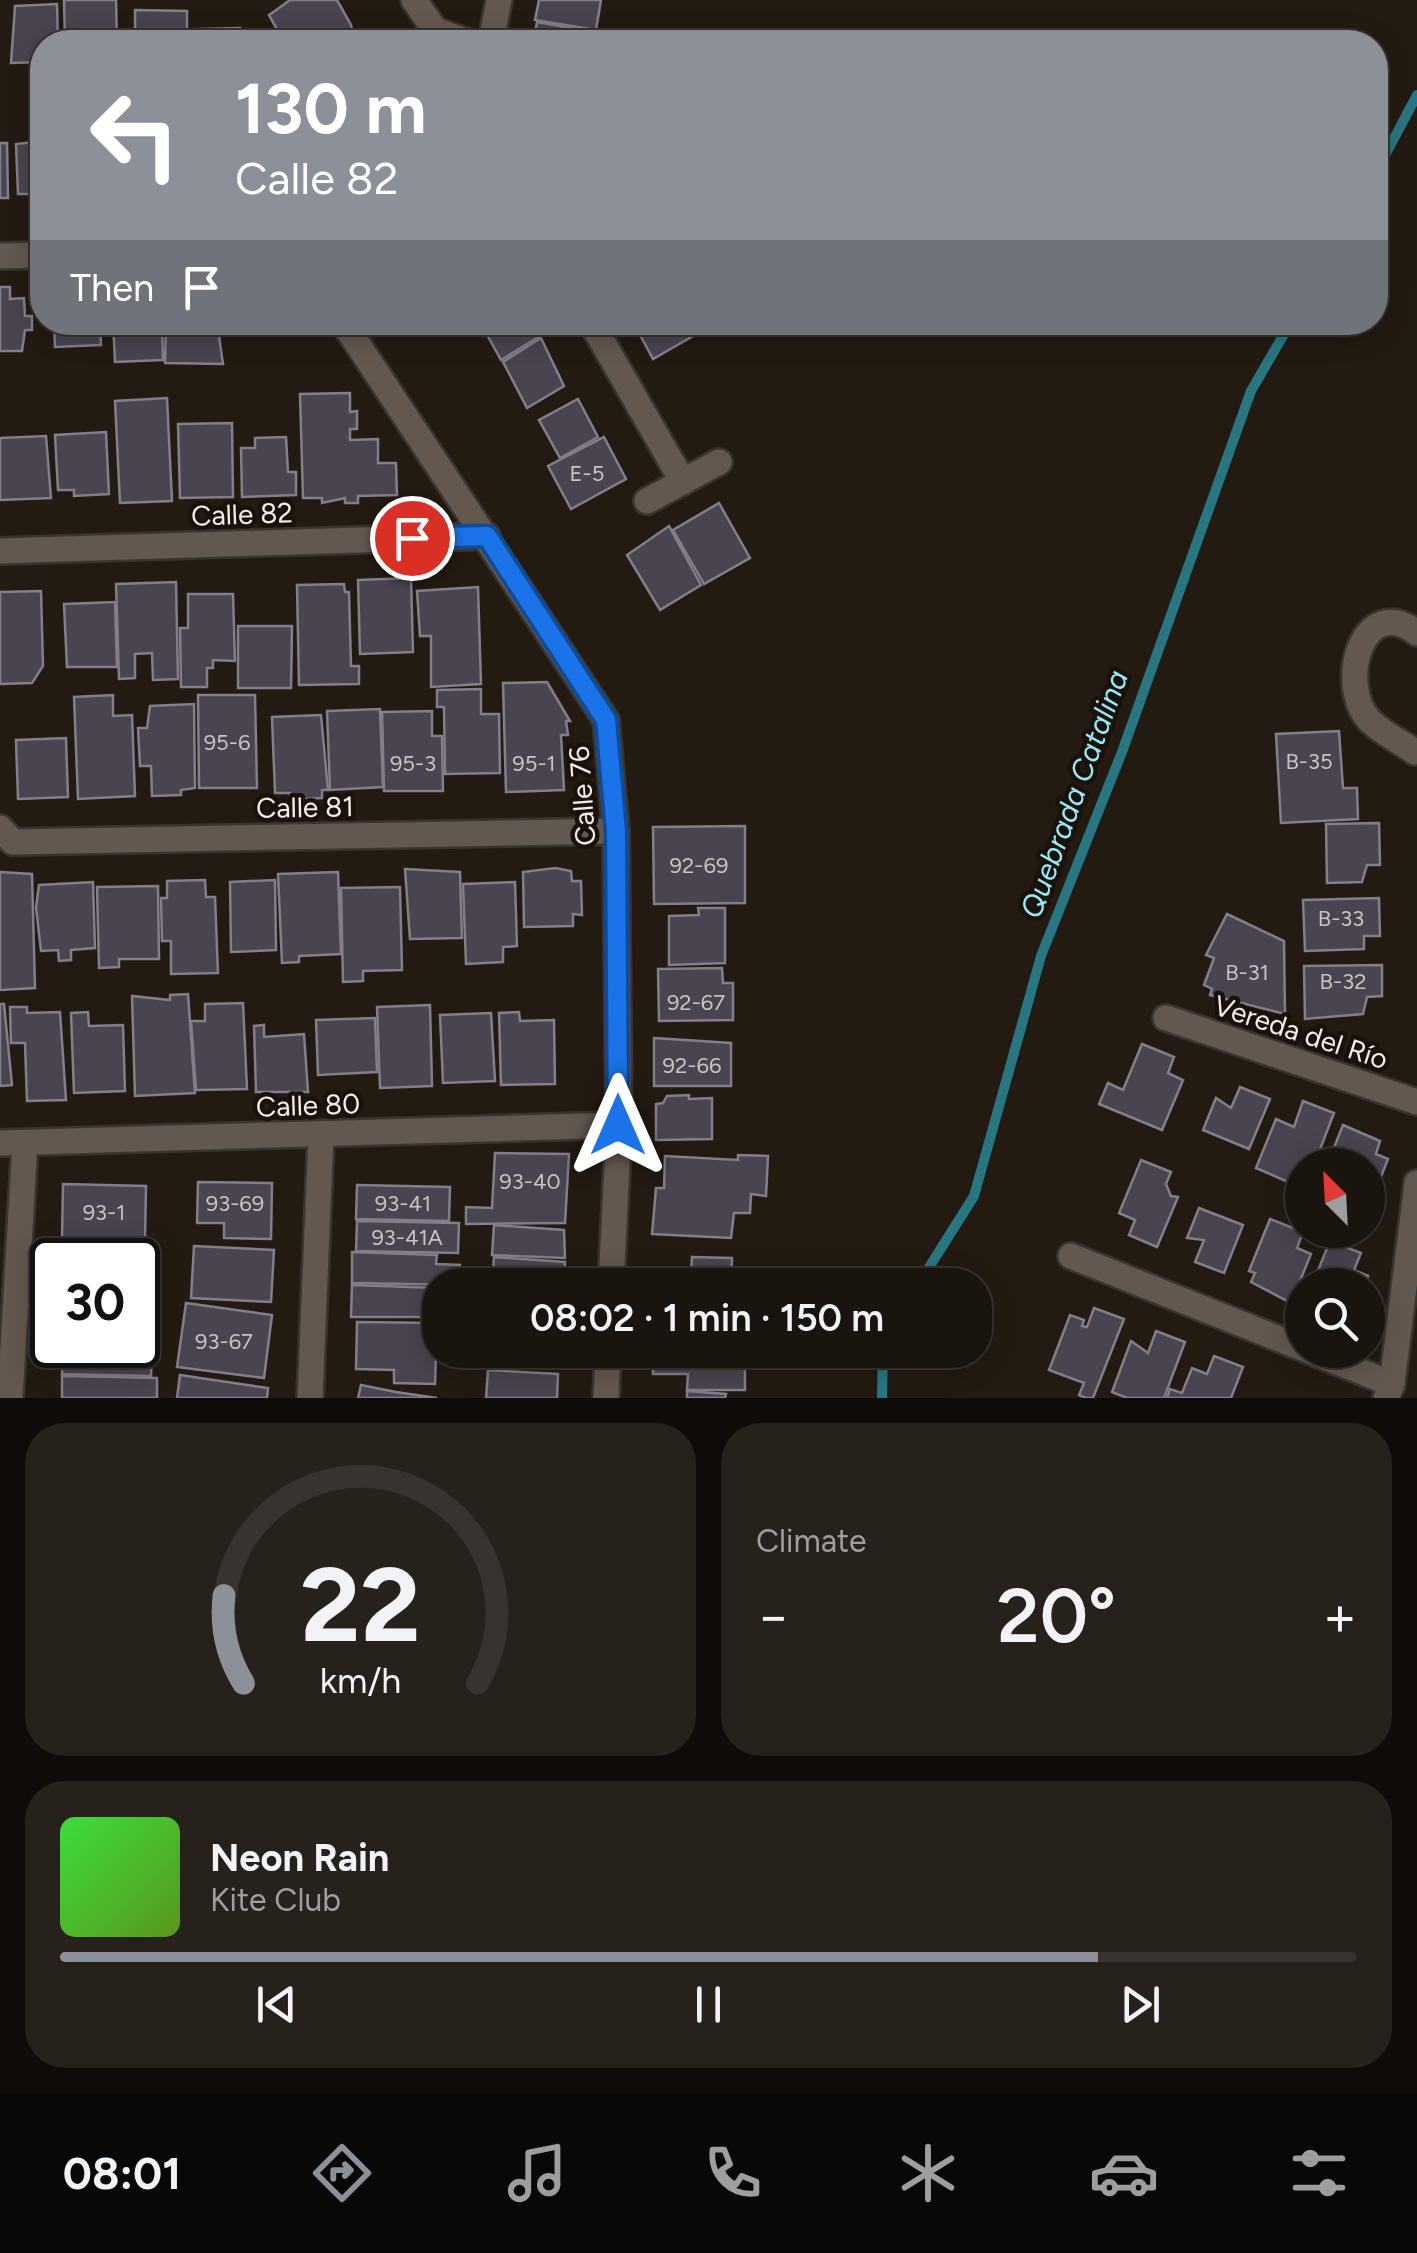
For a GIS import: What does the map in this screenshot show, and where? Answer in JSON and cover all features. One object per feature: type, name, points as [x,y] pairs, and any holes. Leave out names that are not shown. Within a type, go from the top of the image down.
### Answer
[{"type":"street","points":[[414,0],[435,30]]},
{"type":"street","points":[[494,30],[499,0]]},
{"type":"street","points":[[0,256],[30,255]]},
{"type":"street","name":"Calle 76","points":[[353,335],[606,720],[616,831],[618,1125],[612,1268]]},
{"type":"street","points":[[598,335],[683,482]]},
{"type":"street","points":[[647,502],[719,462]]},
{"type":"street","name":"Calle 82","points":[[0,551],[487,536]]},
{"type":"street","points":[[1416,751],[1370,721],[1360,706],[1355,670],[1357,650],[1364,636],[1377,626],[1392,624],[1417,634]]},
{"type":"street","name":"Calle 81","points":[[0,828],[13,842],[616,831]]},
{"type":"street","name":"Vereda del Río","points":[[1166,1018],[1417,1102]]},
{"type":"street","name":"Calle 80","points":[[12,1143],[618,1125]]},
{"type":"street","points":[[310,1398],[321,1135]]},
{"type":"street","points":[[10,1398],[12,1143]]},
{"type":"street","points":[[1343,1368],[1389,1391],[1417,1183]]},
{"type":"street","points":[[1071,1256],[1285,1341]]},
{"type":"street","points":[[606,1398],[607,1368]]},
{"type":"building","points":[[64,0],[116,0],[117,30],[65,30]]},
{"type":"building","points":[[290,0],[337,0],[352,30],[277,30],[269,15]]},
{"type":"building","points":[[539,0],[601,0],[596,30],[535,20]]},
{"type":"building","points":[[57,4],[58,30],[30,30],[30,62],[11,63],[15,6]]},
{"type":"building","points":[[135,10],[187,11],[187,30],[135,30]]},
{"type":"building","points":[[537,22],[582,30],[535,30]]},
{"type":"building","points":[[0,143],[7,143],[8,198],[0,198]]},
{"type":"building","points":[[30,143],[30,194],[18,194],[16,144]]},
{"type":"building","points":[[0,287],[10,287],[10,299],[24,298],[30,330],[25,330],[22,351],[0,351]]},
{"type":"building","points":[[55,335],[101,335],[101,345],[55,347]]},
{"type":"building","points":[[114,335],[162,335],[163,360],[115,362]]},
{"type":"building","points":[[166,335],[219,335],[223,364],[165,363]]},
{"type":"building","points":[[487,335],[539,335],[540,336],[501,360]]},
{"type":"building","points":[[640,335],[692,335],[693,336],[653,359]]},
{"type":"building","points":[[541,338],[564,386],[527,408],[503,362]]},
{"type":"building","points":[[350,393],[350,412],[357,411],[357,429],[350,429],[350,440],[378,439],[378,463],[396,463],[397,495],[358,496],[358,503],[345,503],[345,498],[322,503],[322,498],[303,498],[300,394]]},
{"type":"building","points":[[167,398],[172,501],[120,503],[115,401]]},
{"type":"building","points":[[578,399],[598,437],[560,458],[539,420]]},
{"type":"building","points":[[232,423],[233,497],[180,498],[178,424]]},
{"type":"building","points":[[106,432],[109,494],[74,496],[74,490],[58,490],[55,435]]},
{"type":"building","points":[[46,436],[51,498],[0,500],[0,438]]},
{"type":"building","points":[[286,437],[288,472],[296,472],[296,495],[242,497],[241,448],[255,448],[255,438]]},
{"type":"building","points":[[604,437],[626,479],[571,509],[548,466]]},
{"type":"building","points":[[719,503],[750,558],[704,584],[673,530]]},
{"type":"building","points":[[669,526],[701,585],[660,610],[627,555]]},
{"type":"building","points":[[411,578],[413,652],[360,654],[358,580]]},
{"type":"building","points":[[176,582],[178,679],[153,680],[152,653],[135,654],[135,678],[119,679],[116,584]]},
{"type":"building","points":[[344,584],[345,592],[349,592],[351,666],[359,666],[359,684],[299,685],[297,585]]},
{"type":"building","points":[[478,587],[481,684],[431,687],[431,636],[420,636],[417,591]]},
{"type":"building","points":[[41,591],[43,666],[32,683],[0,684],[0,592]]},
{"type":"building","points":[[188,594],[233,594],[235,661],[213,660],[213,668],[207,668],[207,687],[181,687],[180,628],[188,628]]},
{"type":"building","points":[[115,602],[117,667],[67,667],[64,604]]},
{"type":"building","points":[[238,626],[292,626],[291,688],[238,688]]},
{"type":"building","points":[[547,682],[570,721],[566,721],[568,735],[561,735],[564,790],[506,792],[503,683]]},
{"type":"building","points":[[481,689],[481,714],[499,714],[500,773],[445,774],[444,707],[437,707],[437,690]]},
{"type":"building","points":[[113,695],[113,716],[132,715],[135,796],[78,799],[74,697]]},
{"type":"building","points":[[198,695],[255,695],[257,788],[199,788]]},
{"type":"building","points":[[194,704],[195,788],[181,790],[181,795],[152,796],[151,766],[140,766],[138,728],[147,728],[150,706]]},
{"type":"building","points":[[380,709],[383,787],[330,790],[327,711]]},
{"type":"building","points":[[432,711],[432,736],[442,736],[443,791],[384,791],[382,712]]},
{"type":"building","points":[[321,715],[328,790],[322,790],[322,798],[289,800],[290,793],[275,793],[272,717]]},
{"type":"building","points":[[1339,731],[1343,788],[1357,788],[1358,819],[1281,823],[1276,734]]},
{"type":"building","points":[[66,738],[68,797],[18,799],[16,740]]},
{"type":"building","points":[[1379,823],[1380,865],[1367,865],[1362,882],[1327,883],[1326,824]]},
{"type":"building","points":[[745,826],[745,903],[654,904],[653,827]]},
{"type":"building","points":[[555,868],[571,871],[572,881],[581,881],[582,915],[573,914],[573,926],[524,927],[523,872]]},
{"type":"building","points":[[405,869],[460,872],[462,938],[410,939]]},
{"type":"building","points":[[0,872],[32,874],[35,988],[0,990]]},
{"type":"building","points":[[338,872],[341,954],[299,956],[299,962],[282,963],[278,874]]},
{"type":"building","points":[[205,880],[206,897],[215,897],[218,973],[171,974],[171,941],[162,941],[161,898],[167,898],[167,881]]},
{"type":"building","points":[[275,880],[276,950],[231,952],[230,882]]},
{"type":"building","points":[[93,882],[95,948],[71,950],[71,960],[59,961],[58,950],[41,951],[36,907],[39,885]]},
{"type":"building","points":[[515,882],[517,946],[503,947],[503,962],[466,964],[463,884]]},
{"type":"building","points":[[158,886],[159,959],[119,959],[119,967],[99,968],[97,887]]},
{"type":"building","points":[[400,887],[402,970],[363,971],[363,981],[343,982],[341,888]]},
{"type":"building","points":[[1379,898],[1380,936],[1364,936],[1364,949],[1305,951],[1303,900]]},
{"type":"building","points":[[698,908],[725,908],[725,963],[669,965],[669,916],[699,915]]},
{"type":"building","points":[[1227,914],[1284,941],[1285,1014],[1210,995],[1212,989],[1204,985],[1214,958],[1206,955]]},
{"type":"building","points":[[1382,965],[1382,996],[1367,997],[1363,1014],[1305,1019],[1304,966]]},
{"type":"building","points":[[722,968],[723,983],[733,983],[733,1020],[659,1021],[658,969]]},
{"type":"building","points":[[188,994],[195,1093],[135,1096],[132,996],[170,1000],[170,995]]},
{"type":"building","points":[[243,1003],[247,1089],[196,1090],[191,1021],[205,1021],[205,1004]]},
{"type":"building","points":[[0,1004],[4,1004],[12,1085],[0,1086]]},
{"type":"building","points":[[430,1005],[432,1086],[380,1088],[377,1007]]},
{"type":"building","points":[[10,1007],[27,1007],[27,1013],[60,1012],[66,1100],[27,1101],[25,1043],[11,1043]]},
{"type":"building","points":[[88,1012],[89,1026],[123,1025],[125,1091],[74,1093],[71,1013]]},
{"type":"building","points":[[519,1012],[520,1021],[554,1020],[555,1084],[501,1085],[499,1013]]},
{"type":"building","points":[[491,1013],[495,1081],[443,1083],[440,1015]]},
{"type":"building","points":[[375,1018],[377,1072],[318,1075],[316,1020]]},
{"type":"building","points":[[264,1025],[264,1037],[304,1034],[308,1092],[256,1092],[254,1026]]},
{"type":"building","points":[[654,1038],[731,1043],[731,1086],[654,1086]]},
{"type":"building","points":[[1142,1044],[1174,1057],[1168,1073],[1183,1080],[1162,1130],[1099,1104],[1108,1083],[1123,1090]]},
{"type":"building","points":[[1240,1087],[1270,1099],[1249,1149],[1203,1130],[1216,1098],[1231,1108]]},
{"type":"building","points":[[689,1095],[689,1099],[712,1098],[712,1139],[656,1140],[656,1104],[663,1103],[667,1096]]},
{"type":"building","points":[[1303,1101],[1334,1113],[1321,1148],[1285,1148],[1285,1181],[1256,1168],[1276,1119],[1294,1127]]},
{"type":"building","points":[[1343,1125],[1380,1141],[1378,1148],[1334,1148]]},
{"type":"building","points":[[495,1153],[569,1154],[565,1223],[466,1224],[466,1207],[492,1208]]},
{"type":"building","points":[[738,1155],[768,1156],[766,1196],[751,1194],[750,1213],[734,1213],[731,1238],[652,1234],[656,1188],[664,1188],[665,1156],[738,1160]]},
{"type":"building","points":[[1141,1160],[1171,1172],[1166,1184],[1171,1196],[1178,1197],[1157,1247],[1129,1235],[1135,1220],[1119,1213]]},
{"type":"building","points":[[198,1182],[272,1183],[271,1239],[224,1238],[224,1223],[197,1223]]},
{"type":"building","points":[[63,1184],[146,1186],[145,1238],[62,1238]]},
{"type":"building","points":[[357,1185],[450,1187],[449,1221],[356,1219]]},
{"type":"building","points":[[1199,1208],[1243,1225],[1224,1273],[1195,1262],[1204,1240],[1187,1238]]},
{"type":"building","points":[[1270,1219],[1285,1225],[1285,1248],[1311,1254],[1305,1268],[1285,1268],[1285,1300],[1251,1282],[1255,1273],[1249,1271]]},
{"type":"building","points":[[357,1221],[459,1223],[458,1253],[356,1251]]},
{"type":"building","points":[[494,1225],[564,1230],[565,1258],[492,1255]]},
{"type":"building","points":[[194,1246],[274,1250],[271,1302],[191,1298]]},
{"type":"building","points":[[1327,1248],[1348,1248],[1361,1253],[1355,1268],[1319,1268]]},
{"type":"building","points":[[352,1252],[437,1255],[436,1264],[460,1265],[422,1268],[422,1284],[352,1283]]},
{"type":"building","points":[[494,1257],[565,1262],[565,1268],[493,1268]]},
{"type":"building","points":[[692,1257],[732,1258],[732,1268],[691,1268]]},
{"type":"building","points":[[352,1285],[422,1287],[422,1317],[351,1317]]},
{"type":"building","points":[[186,1303],[272,1315],[264,1378],[177,1367]]},
{"type":"building","points":[[1094,1308],[1124,1319],[1093,1398],[1086,1398],[1079,1395],[1084,1383],[1049,1370],[1070,1315],[1084,1320],[1082,1326],[1087,1327]]},
{"type":"building","points":[[357,1322],[422,1323],[422,1368],[436,1368],[435,1384],[394,1383],[394,1370],[356,1369]]},
{"type":"building","points":[[1156,1331],[1185,1342],[1164,1398],[1127,1398],[1112,1392],[1131,1341],[1148,1353]]},
{"type":"building","points":[[1214,1356],[1243,1367],[1231,1398],[1167,1398],[1170,1389],[1182,1393],[1192,1368],[1207,1374]]},
{"type":"building","points":[[62,1368],[151,1368],[151,1376],[62,1374]]},
{"type":"building","points":[[653,1368],[745,1368],[745,1390],[687,1390],[688,1374],[653,1374]]},
{"type":"building","points":[[488,1370],[558,1374],[557,1398],[486,1398]]},
{"type":"building","points":[[180,1375],[268,1388],[267,1398],[177,1398]]},
{"type":"building","points":[[62,1376],[157,1378],[157,1398],[62,1398]]},
{"type":"building","points":[[361,1385],[396,1392],[437,1398],[358,1398]]},
{"type":"building","points":[[687,1391],[726,1394],[725,1398],[687,1398]]},
{"type":"waterway","name":"Quebrada Catalina","points":[[1388,150],[1417,95]]},
{"type":"waterway","name":"Quebrada Catalina","points":[[929,1268],[974,1196],[1041,956],[1122,752],[1251,391],[1283,335]]},
{"type":"waterway","name":"Quebrada Catalina","points":[[882,1398],[883,1368]]},
{"type":"route","points":[[412,538],[487,536],[606,720],[616,831],[618,1125]]}]
